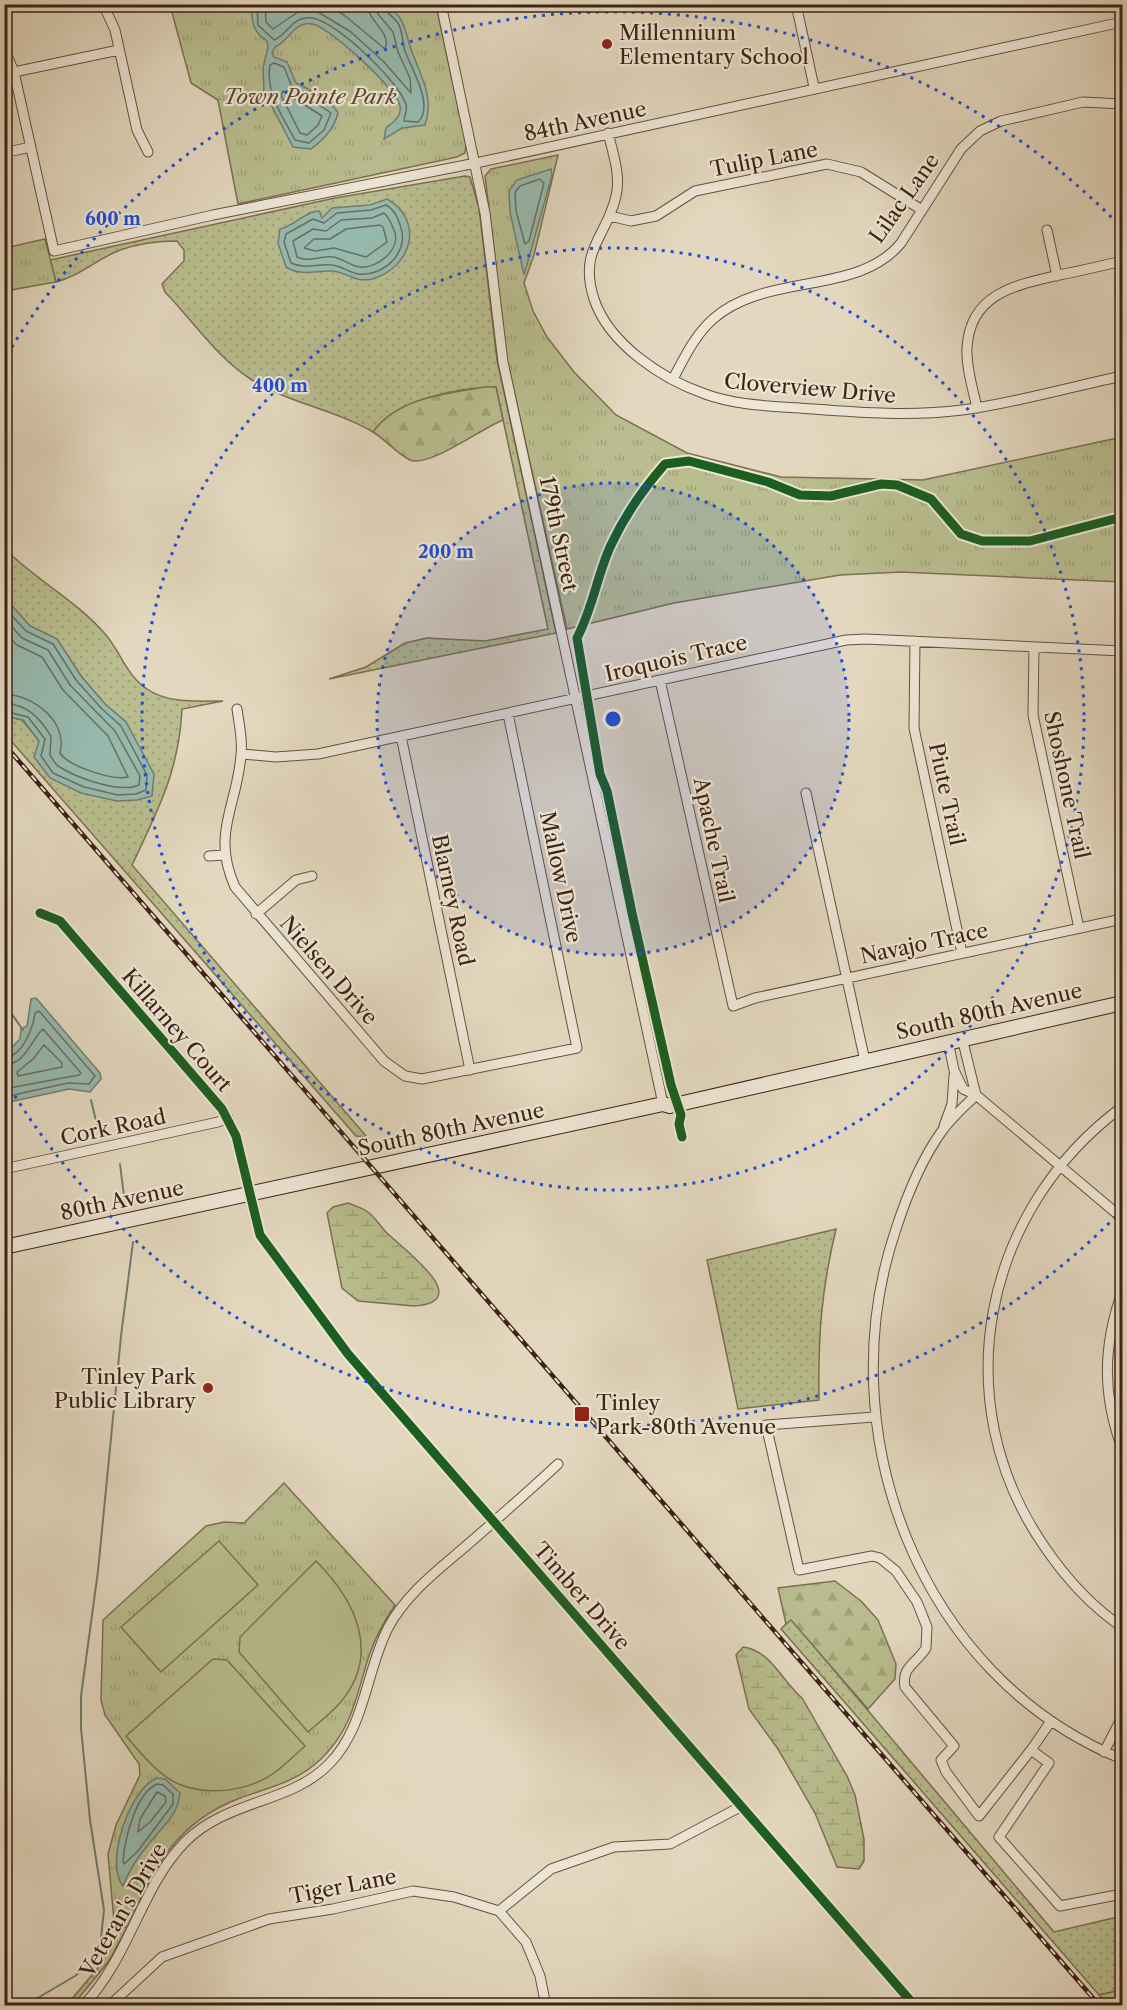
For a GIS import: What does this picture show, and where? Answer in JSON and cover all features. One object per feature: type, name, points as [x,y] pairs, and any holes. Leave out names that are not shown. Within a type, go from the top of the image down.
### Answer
[{"type":"street","points":[[103,4],[115,30],[137,130],[148,152]]},
{"type":"street","name":"179th Street","points":[[441,4],[485,213],[503,362],[663,1104]]},
{"type":"street","points":[[796,4],[814,87]]},
{"type":"street","name":"84th Avenue","points":[[30,147],[54,251],[213,215],[476,163],[814,87],[1122,22]]},
{"type":"street","points":[[4,48],[14,72],[30,147],[4,153]]},
{"type":"street","points":[[14,72],[119,50]]},
{"type":"street","name":"Lilac Lane","points":[[673,379],[699,333],[726,309],[754,295],[868,268],[895,250],[961,149],[987,127],[1083,102],[1122,104]]},
{"type":"street","name":"Cloverview Drive","points":[[609,134],[617,180],[617,195],[610,216],[596,238],[591,260],[590,279],[597,306],[608,325],[625,343],[650,365],[673,379],[705,394],[754,405],[903,415],[977,408],[1122,376]]},
{"type":"street","name":"Tulip Lane","points":[[610,216],[631,221],[656,216],[694,191],[827,164],[861,172],[922,210]]},
{"type":"street","points":[[1047,230],[1057,276]]},
{"type":"street","points":[[977,408],[967,350],[970,331],[979,313],[991,299],[1008,288],[1122,261]]},
{"type":"street","name":"Iroquois Trace","points":[[242,754],[276,757],[318,754],[846,640],[1122,651]]},
{"type":"street","name":"Piute Trail","points":[[915,641],[914,728],[962,953]]},
{"type":"street","name":"Shoshone Trail","points":[[1034,647],[1033,715],[1079,928]]},
{"type":"street","name":"Apache Trail","points":[[660,680],[733,1006]]},
{"type":"street","name":"Nielsen Drive","points":[[237,708],[242,754],[225,830],[224,855],[235,887],[390,1068],[405,1076],[422,1079],[577,1047]]},
{"type":"street","name":"Mallow Drive","points":[[508,714],[577,1047]]},
{"type":"street","name":"Blarney Road","points":[[401,736],[470,1070]]},
{"type":"street","points":[[806,793],[845,979],[865,1061]]},
{"type":"street","points":[[209,856],[224,855]]},
{"type":"street","points":[[256,914],[296,880],[312,876]]},
{"type":"street","name":"Killarney Court","points":[[40,914],[60,921],[228,1118],[236,1136],[248,1194]]},
{"type":"street","name":"Navajo Trace","points":[[733,1006],[755,999],[1122,919]]},
{"type":"street","name":"South 80th Avenue","points":[[248,1194],[663,1104],[670,1106],[859,1065],[865,1061],[948,1041],[1122,1003]]},
{"type":"street","points":[[962,1038],[976,1095]]},
{"type":"street","points":[[948,1041],[954,1070],[963,1089],[976,1095],[1122,1218]]},
{"type":"street","points":[[954,1070],[952,1104],[942,1129],[914,1182],[884,1270],[873,1340],[874,1417],[882,1464],[892,1499],[923,1573],[961,1632],[992,1668],[1051,1721],[1104,1752],[1122,1759]]},
{"type":"street","points":[[942,1129],[976,1095]]},
{"type":"street","points":[[1122,1107],[1082,1141],[1059,1166],[1021,1226],[1001,1280],[988,1347],[990,1406],[1000,1456],[1022,1513],[1052,1559],[1074,1585],[1122,1627]]},
{"type":"street","name":"Cork Road","points":[[4,1169],[228,1118]]},
{"type":"street","name":"80th Avenue","points":[[4,1247],[248,1194]]},
{"type":"street","name":"Timber Drive","points":[[248,1194],[260,1234],[348,1354],[915,2006]]},
{"type":"street","points":[[1122,1292],[1112,1322],[1106,1374],[1113,1422],[1122,1448]]},
{"type":"street","points":[[874,1417],[766,1425],[799,1570],[872,1556],[889,1564],[905,1583],[917,1602],[927,1627],[927,1645],[924,1652],[907,1668],[903,1678],[905,1687],[954,1746],[940,1760],[978,1816],[1031,1750],[1051,1721]]},
{"type":"street","name":"Veteran's Drive","points":[[83,2006],[97,1991],[123,1950],[166,1863],[187,1840],[216,1818],[241,1806],[292,1790],[330,1764],[348,1735],[363,1702],[374,1660],[389,1626],[409,1598],[558,1464]]},
{"type":"street","points":[[905,1583],[923,1573]]},
{"type":"street","points":[[917,1602],[934,1591]]},
{"type":"street","points":[[1104,1752],[1122,1717]]},
{"type":"street","points":[[1031,1750],[1048,1763],[999,1837],[1060,1906],[1122,1894]]},
{"type":"street","points":[[546,2006],[540,1976],[526,1942],[499,1911],[551,1869],[614,1847],[670,1844],[740,1807]]},
{"type":"street","name":"Tiger Lane","points":[[109,2006],[162,1957],[269,1919],[333,1909],[412,1891],[454,1896],[499,1911]]},
{"type":"green space","name":"Town Pointe Park","points":[[170,5],[436,5],[466,144],[465,153],[457,157],[238,204],[218,100],[191,83]]},
{"type":"green space","points":[[558,155],[534,255],[524,283],[533,311],[547,337],[574,372],[616,415],[687,453],[781,477],[923,480],[1122,437],[1122,582],[901,572],[840,575],[674,603],[567,629],[507,359],[485,176],[491,169]]},
{"type":"green space","points":[[470,177],[479,208],[497,360],[556,633],[329,679],[366,667],[405,643],[427,638],[485,641],[548,629],[496,387],[446,393],[412,404],[383,421],[373,432],[343,417],[264,387],[226,360],[165,292],[162,284],[184,261],[184,250],[177,241],[148,243],[120,250],[73,276],[56,282],[50,260],[335,198]]},
{"type":"green space","points":[[45,239],[56,282],[5,291],[5,248]]},
{"type":"green space","points":[[496,387],[503,420],[430,458],[419,461],[410,460],[373,432],[395,411],[409,404],[439,395]]},
{"type":"green space","points":[[5,549],[95,623],[111,642],[134,678],[147,689],[155,694],[174,699],[223,701],[182,709],[177,752],[166,790],[132,865],[367,1137],[356,1136],[5,734],[5,716],[22,720],[40,742],[60,781],[81,793],[126,722],[105,704],[81,676],[57,639],[30,626],[5,598]]},
{"type":"green space","points":[[348,1203],[372,1215],[386,1232],[430,1274],[437,1285],[438,1295],[432,1302],[414,1306],[358,1301],[342,1288],[327,1213],[333,1207]]},
{"type":"green space","points":[[836,1229],[822,1314],[819,1400],[738,1409],[707,1260]]},
{"type":"green space","points":[[284,1483],[395,1605],[372,1647],[353,1709],[341,1735],[332,1747],[312,1767],[302,1773],[283,1783],[217,1808],[182,1835],[157,1868],[127,1928],[114,1921],[108,1854],[116,1825],[140,1775],[139,1764],[105,1715],[101,1700],[103,1620],[206,1526],[224,1522],[244,1523]]},
{"type":"green space","points":[[219,1541],[258,1585],[161,1672],[121,1627]]},
{"type":"green space","points":[[316,1561],[343,1593],[359,1629],[361,1648],[359,1667],[352,1685],[339,1704],[308,1732],[239,1652],[240,1637]]},
{"type":"green space","points":[[835,1581],[861,1601],[878,1620],[896,1664],[895,1679],[868,1709],[791,1620],[786,1624],[778,1588]]},
{"type":"green space","points":[[791,1619],[1054,1932],[1122,1916],[1122,1990],[1099,1995],[781,1629]]},
{"type":"green space","points":[[743,1647],[753,1649],[769,1660],[802,1698],[847,1776],[855,1795],[864,1839],[864,1861],[859,1869],[837,1867],[815,1813],[778,1749],[749,1709],[736,1655]]},
{"type":"green space","points":[[213,1659],[227,1660],[305,1746],[264,1779],[241,1788],[217,1791],[193,1788],[173,1781],[151,1764],[126,1736]]},
{"type":"green space","points":[[122,1925],[127,1928],[109,1961],[73,2005],[66,2006],[97,1969]]},
{"type":"green space","points":[[1122,1990],[1122,2005],[1109,2005],[1099,1995]]},
{"type":"water","points":[[251,5],[387,5],[404,25],[425,86],[428,115],[425,125],[402,128],[384,139],[386,128],[400,113],[400,106],[388,87],[333,36],[313,24],[301,25],[275,47],[272,53],[274,57],[287,62],[296,83],[325,99],[338,113],[328,133],[311,149],[293,147],[264,91],[263,68],[268,47],[267,41],[258,34],[254,26]]},
{"type":"water","points":[[551,169],[552,175],[524,275],[510,212],[509,191],[517,180]]},
{"type":"water","points":[[387,199],[399,208],[410,231],[409,243],[404,254],[397,265],[386,273],[372,279],[361,280],[337,272],[298,272],[286,267],[278,243],[280,229],[314,212],[319,211],[322,218],[332,208],[370,205]]},
{"type":"water","points":[[5,598],[30,626],[57,639],[81,676],[105,704],[126,722],[154,774],[152,796],[137,800],[117,801],[81,793],[50,778],[34,757],[39,741],[23,720],[5,716]]},
{"type":"water","points":[[36,998],[100,1073],[101,1079],[90,1092],[69,1089],[5,1103],[5,1054],[20,1039],[21,1029],[27,1026],[31,999]]},
{"type":"water","points":[[157,1778],[165,1779],[180,1793],[179,1801],[170,1819],[135,1862],[123,1886],[118,1875],[116,1861],[123,1827],[138,1796]]},
{"type":"waterway","points":[[4,1003],[23,1030]]},
{"type":"waterway","points":[[91,1100],[98,1129]]},
{"type":"waterway","points":[[120,1164],[125,1204]]},
{"type":"waterway","points":[[24,2006],[75,1976],[87,1966],[100,1947],[104,1910],[90,1820],[81,1728],[81,1696],[98,1571],[121,1336],[133,1242]]},
{"type":"railway","points":[[4,744],[1100,2006]]},
{"type":"cycle path","points":[[682,1137],[679,1124],[681,1115],[671,1085],[607,791],[600,774],[577,638],[611,545],[622,523],[642,493],[665,464],[689,461],[768,482],[800,495],[831,496],[881,484],[897,485],[931,499],[961,534],[982,541],[1030,541],[1122,517]]},
{"type":"cycle path","points":[[40,913],[60,921],[222,1109],[236,1136],[260,1235],[348,1354],[915,2006]]},
{"type":"place","name":"Millennium Elementary School","points":[[607,44]]},
{"type":"place","name":"Tinley Park Public Library","points":[[208,1388]]},
{"type":"place","name":"Tinley Park-80th Avenue","points":[[582,1414]]}]
